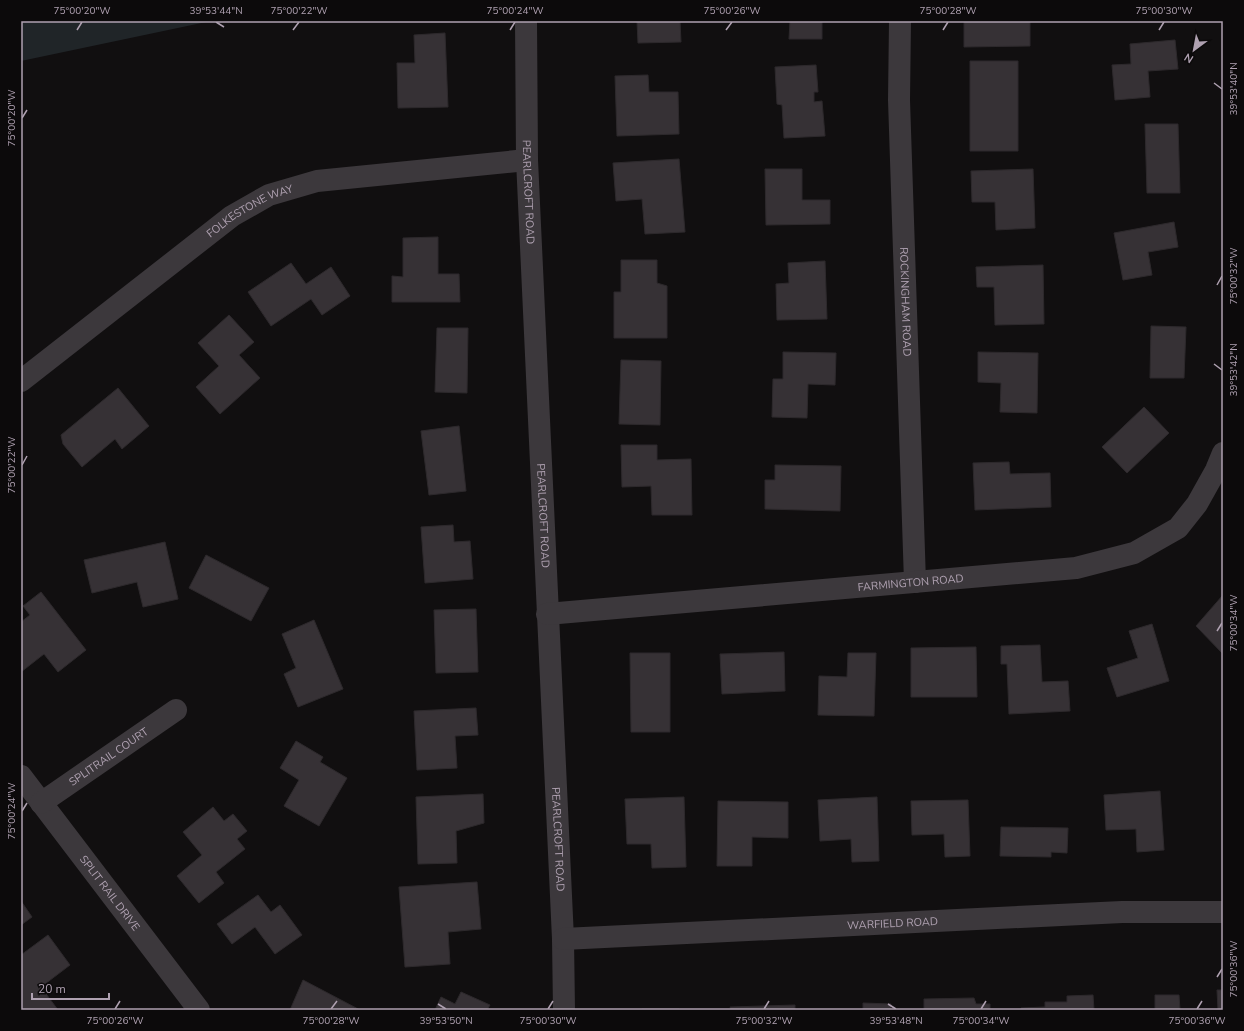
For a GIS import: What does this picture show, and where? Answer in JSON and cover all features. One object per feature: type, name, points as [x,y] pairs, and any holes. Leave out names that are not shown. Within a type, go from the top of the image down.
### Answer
[{"type":"street","name":"PEARLCROFT ROAD","points":[[526,21],[527,160],[564,1010]]},
{"type":"street","name":"ROCKINGHAM ROAD","points":[[900,21],[900,108],[915,582]]},
{"type":"street","name":"FOLKESTONE WAY","points":[[21,381],[232,216],[269,196],[317,181],[527,160]]},
{"type":"street","name":"FARMINGTON ROAD","points":[[547,614],[1076,568],[1134,553],[1178,528],[1197,504],[1216,470],[1223,453]]},
{"type":"street","name":"SPLITRAIL COURT","points":[[41,803],[176,710]]},
{"type":"street","name":"SPLIT RAIL DRIVE","points":[[21,776],[199,1010]]},
{"type":"street","name":"WARFIELD ROAD","points":[[562,939],[1122,912],[1223,912]]},
{"type":"shaded area","points":[[21,21],[211,21],[21,61]]},
{"type":"building","points":[[637,21],[680,21],[681,42],[638,43]]},
{"type":"building","points":[[790,21],[822,21],[822,39],[789,39]]},
{"type":"building","points":[[964,21],[1030,21],[1030,46],[964,47]]},
{"type":"building","points":[[445,33],[448,107],[398,108],[397,63],[415,63],[414,35]]},
{"type":"building","points":[[1175,40],[1178,69],[1148,71],[1150,97],[1115,100],[1112,65],[1131,64],[1130,44]]},
{"type":"building","points":[[970,61],[1018,61],[1018,151],[970,151]]},
{"type":"building","points":[[816,65],[818,92],[814,92],[814,102],[822,101],[825,136],[784,138],[782,105],[777,104],[775,67]]},
{"type":"building","points":[[648,75],[649,92],[678,92],[679,134],[617,136],[615,76]]},
{"type":"building","points":[[1145,124],[1178,124],[1180,193],[1147,193]]},
{"type":"building","points":[[679,159],[685,232],[645,234],[642,199],[616,201],[613,163]]},
{"type":"building","points":[[765,169],[802,169],[802,200],[830,200],[830,224],[766,225]]},
{"type":"building","points":[[1033,169],[1035,228],[996,230],[995,202],[972,202],[971,171]]},
{"type":"building","points":[[1174,222],[1178,247],[1148,252],[1152,275],[1123,280],[1114,233]]},
{"type":"building","points":[[438,237],[438,274],[459,274],[460,302],[392,302],[392,276],[403,277],[403,238]]},
{"type":"building","points":[[621,260],[657,260],[657,283],[667,286],[667,338],[614,338],[614,292],[621,292]]},
{"type":"building","points":[[825,261],[827,319],[777,320],[776,284],[789,283],[788,263]]},
{"type":"building","points":[[291,263],[306,284],[331,267],[350,296],[322,315],[311,299],[271,326],[248,292]]},
{"type":"building","points":[[1043,265],[1044,324],[995,325],[994,287],[977,287],[976,267]]},
{"type":"building","points":[[229,315],[254,342],[239,355],[260,378],[220,414],[196,387],[219,366],[198,343]]},
{"type":"building","points":[[1151,326],[1186,327],[1184,378],[1150,378]]},
{"type":"building","points":[[437,328],[468,328],[467,393],[435,392]]},
{"type":"building","points":[[783,352],[836,353],[835,385],[808,384],[807,418],[772,417],[773,379],[783,379]]},
{"type":"building","points":[[978,352],[1038,353],[1037,413],[1000,412],[1001,383],[978,382]]},
{"type":"building","points":[[621,360],[661,361],[660,425],[619,424]]},
{"type":"building","points":[[118,388],[149,426],[122,449],[115,439],[82,467],[63,444],[61,435]]},
{"type":"building","points":[[1144,407],[1169,433],[1127,473],[1102,447]]},
{"type":"building","points":[[459,426],[466,491],[429,495],[421,431]]},
{"type":"building","points":[[621,445],[657,445],[657,460],[691,459],[692,515],[652,515],[651,486],[622,487]]},
{"type":"building","points":[[1009,462],[1010,474],[1050,473],[1051,507],[975,510],[973,463]]},
{"type":"building","points":[[775,465],[841,466],[840,511],[765,509],[765,480],[775,480]]},
{"type":"building","points":[[453,525],[454,542],[470,541],[473,579],[425,583],[421,527]]},
{"type":"building","points":[[165,542],[178,599],[143,607],[137,582],[92,593],[84,560]]},
{"type":"building","points":[[206,555],[269,588],[251,621],[189,588]]},
{"type":"building","points":[[41,592],[86,650],[58,672],[44,654],[21,672],[21,622],[30,615],[23,606]]},
{"type":"building","points":[[1223,595],[1223,654],[1196,626]]},
{"type":"building","points":[[476,609],[478,672],[436,673],[434,610]]},
{"type":"building","points":[[314,620],[343,689],[298,707],[284,674],[296,668],[282,634]]},
{"type":"building","points":[[1152,624],[1169,681],[1117,697],[1107,668],[1138,658],[1129,631]]},
{"type":"building","points":[[1040,645],[1042,682],[1068,681],[1070,711],[1009,714],[1007,664],[1001,664],[1001,646]]},
{"type":"building","points":[[976,647],[977,697],[911,697],[911,648]]},
{"type":"building","points":[[784,652],[785,691],[722,694],[720,654]]},
{"type":"building","points":[[630,653],[670,653],[670,732],[631,732]]},
{"type":"building","points":[[848,653],[876,653],[874,716],[818,715],[819,676],[847,677]]},
{"type":"building","points":[[476,708],[478,735],[455,736],[457,768],[417,770],[414,711]]},
{"type":"building","points":[[296,741],[323,757],[320,762],[347,778],[319,826],[284,806],[299,780],[280,768]]},
{"type":"building","points":[[1160,791],[1164,850],[1137,852],[1136,829],[1106,830],[1104,795]]},
{"type":"building","points":[[483,794],[484,823],[456,831],[457,863],[418,864],[416,797]]},
{"type":"building","points":[[684,797],[686,867],[652,868],[651,844],[627,844],[625,799]]},
{"type":"building","points":[[877,797],[879,861],[852,862],[851,839],[820,841],[818,800]]},
{"type":"building","points":[[968,800],[970,856],[945,857],[944,834],[912,835],[911,801]]},
{"type":"building","points":[[718,801],[788,802],[788,838],[752,837],[752,866],[717,866]]},
{"type":"building","points":[[213,807],[224,821],[233,814],[247,831],[237,839],[245,849],[216,872],[224,883],[199,903],[177,876],[202,855],[183,832]]},
{"type":"building","points":[[1001,827],[1068,828],[1067,853],[1051,852],[1051,857],[1000,856]]},
{"type":"building","points":[[477,882],[481,929],[448,932],[450,964],[405,967],[399,887]]},
{"type":"building","points":[[258,895],[271,912],[280,905],[302,935],[275,954],[255,927],[232,944],[217,924]]},
{"type":"building","points":[[21,901],[32,917],[21,925]]},
{"type":"building","points":[[48,935],[70,965],[41,987],[58,1010],[21,1010],[21,955]]},
{"type":"building","points":[[303,980],[360,1010],[290,1010]]},
{"type":"building","points":[[1217,990],[1223,990],[1223,1010],[1218,1010]]},
{"type":"building","points":[[461,992],[490,1005],[487,1010],[435,1010],[441,997],[455,1004]]},
{"type":"building","points":[[1093,995],[1094,1010],[1021,1010],[1021,1008],[1045,1007],[1045,1002],[1067,1002],[1067,996]]},
{"type":"building","points":[[1155,995],[1179,995],[1180,1010],[1155,1010]]},
{"type":"building","points":[[974,998],[976,1004],[990,1004],[990,1010],[924,1010],[924,999]]},
{"type":"building","points":[[863,1003],[891,1004],[891,1010],[863,1010]]},
{"type":"building","points":[[795,1005],[795,1010],[731,1010],[730,1007]]},
{"type":"building","points":[[679,1009],[679,1010],[642,1010]]}]
